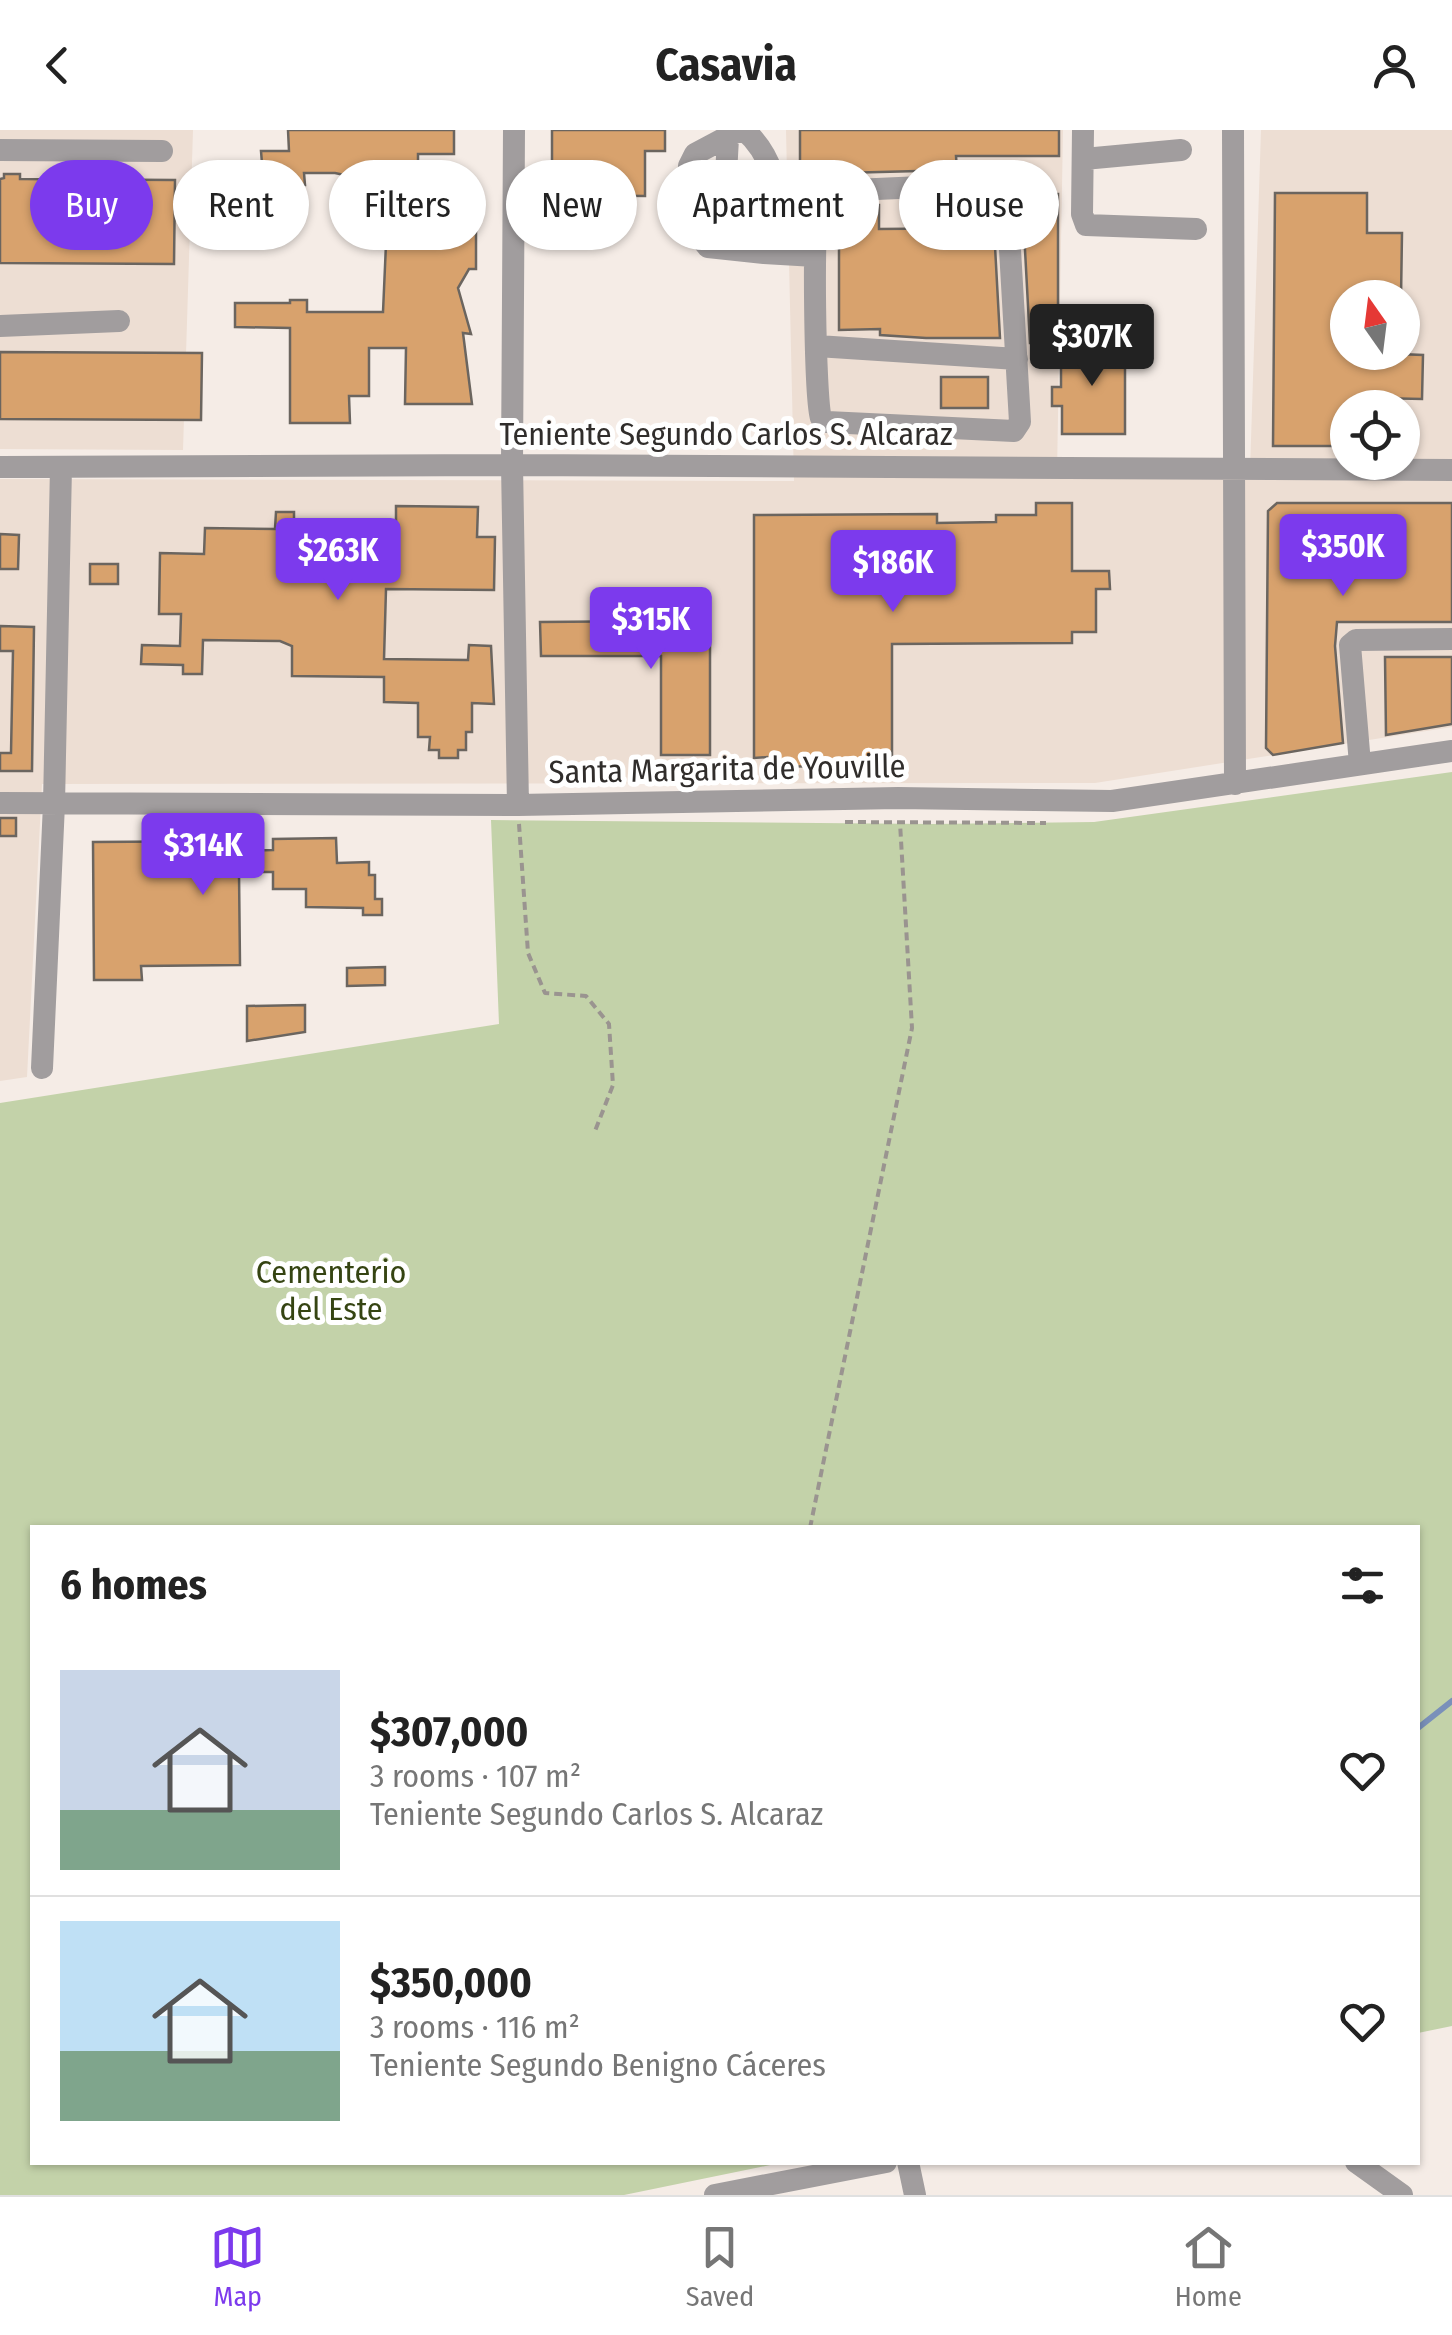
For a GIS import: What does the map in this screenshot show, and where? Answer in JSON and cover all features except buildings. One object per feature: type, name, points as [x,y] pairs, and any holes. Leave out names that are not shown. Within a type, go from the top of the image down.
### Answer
[{"type":"street","points":[[514,130],[512,465],[519,815]]},
{"type":"street","points":[[1084,130],[1082,214],[1086,225],[1196,229]]},
{"type":"street","points":[[1233,130],[1234,784]]},
{"type":"street","points":[[692,160],[695,154],[737,133]]},
{"type":"street","points":[[733,160],[737,133]]},
{"type":"street","points":[[737,133],[760,144],[772,168],[779,198],[783,226],[764,253]]},
{"type":"street","points":[[0,150],[162,151]]},
{"type":"street","points":[[1084,160],[1181,150]]},
{"type":"street","points":[[990,184],[1002,188],[1008,198],[1020,422],[1014,431],[827,422],[818,412],[815,256],[818,203],[822,195],[990,184]]},
{"type":"street","points":[[739,250],[815,256]]},
{"type":"street","points":[[0,326],[120,322]]},
{"type":"street","points":[[817,346],[1016,360]]},
{"type":"street","name":"Teniente Segundo Carlos S. Alcaraz","points":[[0,467],[512,465],[1452,470]]},
{"type":"street","points":[[42,1068],[54,804],[61,467]]},
{"type":"street","points":[[1360,764],[1350,644],[1356,640],[1452,638]]},
{"type":"street","name":"Santa Margarita de Youville","points":[[0,802],[519,815],[898,798],[1112,801],[1452,751]]},
{"type":"street","points":[[715,2195],[870,2165]]},
{"type":"street","points":[[909,2165],[915,2195]]},
{"type":"street","points":[[1360,2165],[1402,2195]]},
{"type":"path","points":[[519,815],[528,953],[545,993],[586,996],[609,1024],[614,1085],[596,1131]]},
{"type":"path","points":[[811,1525],[912,1028],[900,823]]},
{"type":"shaded area","points":[[0,130],[193,130],[192,160],[173,160],[173,250],[189,250],[183,450],[0,449]]},
{"type":"shaded area","points":[[786,130],[1063,130],[1057,473],[1250,471],[1261,130],[1452,130],[1452,727],[1095,783],[42,784],[27,1077],[0,1081],[0,479],[794,481],[789,250],[879,250],[879,160],[787,160]]},
{"type":"green space","name":"Cementerio del Este","points":[[1452,772],[1452,2026],[1420,2033],[1420,1525],[30,1525],[30,2165],[770,2165],[624,2195],[0,2195],[0,1103],[499,1024],[491,820],[1094,822]]},
{"type":"waterway","points":[[1420,1726],[1452,1701]]}]
